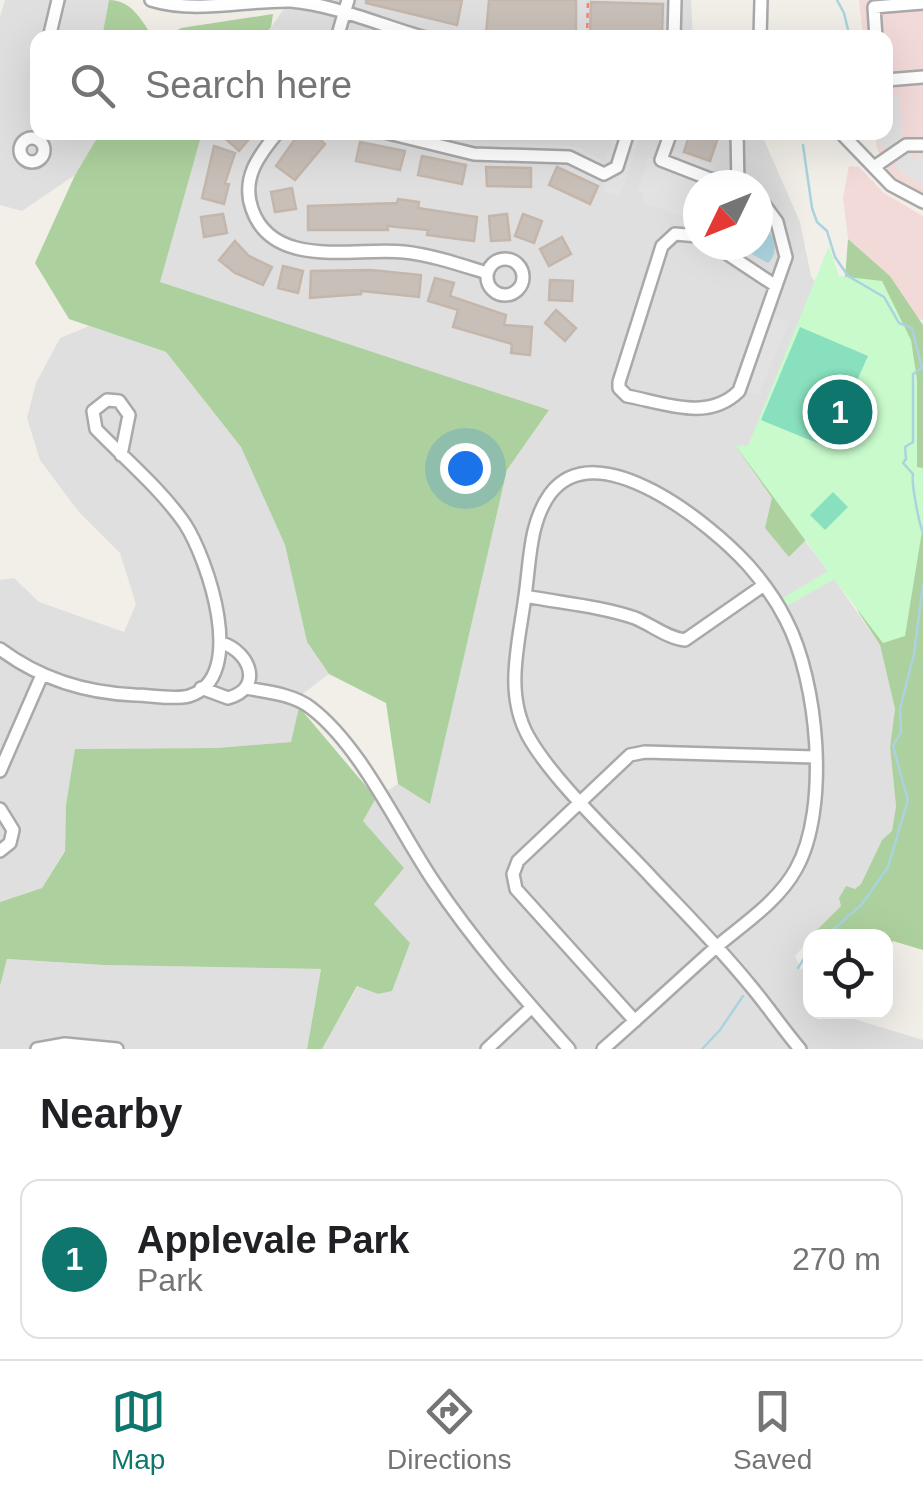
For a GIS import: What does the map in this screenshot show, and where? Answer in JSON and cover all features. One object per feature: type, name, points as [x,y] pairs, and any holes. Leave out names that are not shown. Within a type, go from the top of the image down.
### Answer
[{"type":"street","points":[[51,30],[58,0]]},
{"type":"street","points":[[152,0],[182,6],[288,0],[399,30]]},
{"type":"street","points":[[339,30],[348,0]]},
{"type":"street","points":[[674,30],[675,0]]},
{"type":"street","points":[[760,30],[762,0]]},
{"type":"street","points":[[875,30],[874,7],[923,3]]},
{"type":"street","points":[[893,79],[923,77]]},
{"type":"street","points":[[272,140],[258,157],[249,183],[252,211],[274,240],[300,250],[421,254],[487,273]]},
{"type":"street","points":[[429,140],[486,155],[569,156],[604,174],[617,168],[626,140]]},
{"type":"street","points":[[666,140],[661,160],[688,170]]},
{"type":"street","points":[[737,140],[739,170]]},
{"type":"street","points":[[848,140],[895,188],[923,202]]},
{"type":"street","points":[[874,168],[906,145],[923,145]]},
{"type":"street","points":[[683,235],[675,234],[662,246],[619,388],[627,396],[706,409],[724,403],[740,391],[784,268],[784,246],[773,218]]},
{"type":"street","points":[[737,260],[776,286]]},
{"type":"street","points":[[0,649],[42,675],[115,694],[182,696],[202,688],[214,672],[222,644],[205,564],[175,511],[121,456],[93,424],[96,406],[108,400],[119,401],[129,415],[121,456]]},
{"type":"street","points":[[603,1049],[716,947],[774,897],[795,871],[809,836],[815,758],[812,700],[803,660],[786,620],[764,585],[728,545],[670,501],[631,482],[586,472],[565,480],[542,507],[535,529],[514,664],[520,716],[535,747],[716,947],[800,1049]]},
{"type":"street","points":[[525,596],[612,612],[685,640],[764,585]]},
{"type":"street","points":[[222,644],[240,652],[248,662],[250,677],[246,688]]},
{"type":"street","points":[[0,771],[42,675]]},
{"type":"street","points":[[202,688],[228,698],[246,688],[290,697],[311,708],[350,752],[462,922],[569,1049]]},
{"type":"street","points":[[635,1021],[521,896],[513,881],[518,861],[624,758],[638,752],[815,758]]},
{"type":"street","points":[[0,810],[12,830],[10,843],[0,851]]},
{"type":"street","points":[[487,1049],[532,1008]]},
{"type":"street","points":[[37,1049],[64,1044],[117,1049]]},
{"type":"path","points":[[587,30],[588,0]]},
{"type":"shaded area","points":[[5,0],[109,0],[103,30],[30,30],[30,140],[96,140],[75,175],[22,211],[0,205],[0,17]]},
{"type":"shaded area","points":[[290,0],[691,0],[693,30],[269,30]]},
{"type":"shaded area","points":[[859,0],[923,0],[923,194],[902,184],[885,167],[875,140],[893,140],[893,30],[862,30]]},
{"type":"shaded area","points":[[893,95],[899,96],[903,140],[898,141],[915,161],[919,155],[923,157],[923,186],[899,171],[893,165],[897,161],[884,146],[878,146],[878,140],[893,140]]},
{"type":"shaded area","points":[[200,140],[764,140],[800,222],[815,282],[748,447],[736,446],[772,498],[789,557],[805,541],[829,572],[783,599],[788,605],[834,579],[880,645],[895,709],[890,747],[896,806],[892,832],[882,840],[861,884],[820,929],[803,929],[803,947],[795,956],[803,968],[803,1019],[854,1019],[923,1040],[923,1049],[0,1049],[0,986],[7,959],[321,969],[307,1048],[322,1048],[358,986],[378,994],[363,820],[376,798],[398,784],[430,803],[507,470],[548,411],[159,282]]},
{"type":"shaded area","points":[[390,140],[567,145],[601,160],[591,174],[565,163],[475,161]]},
{"type":"shaded area","points":[[612,140],[639,140],[629,172],[623,171],[629,175],[620,196],[603,192],[614,162],[606,159]]},
{"type":"shaded area","points":[[661,147],[715,166],[714,170],[683,170],[683,216],[642,202],[644,194],[637,191],[648,158],[656,160]]},
{"type":"shaded area","points":[[849,166],[859,167],[884,193],[923,216],[923,320],[890,276],[848,239],[843,198]]},
{"type":"shaded area","points":[[765,313],[789,323],[758,395],[736,386]]},
{"type":"shaded area","points":[[89,326],[166,352],[241,447],[285,545],[307,642],[329,674],[301,695],[292,742],[217,748],[76,749],[66,805],[65,850],[42,888],[0,902],[0,580],[14,578],[39,602],[124,632],[136,604],[120,553],[78,511],[40,460],[27,418],[36,383],[60,338]]},
{"type":"green space","points":[[109,0],[130,7],[148,30],[103,30]]},
{"type":"green space","points":[[273,14],[269,30],[178,30]]},
{"type":"green space","points":[[96,140],[200,140],[160,282],[549,410],[507,470],[430,804],[398,784],[386,703],[329,674],[307,642],[285,545],[241,447],[166,352],[69,319],[35,263],[75,175]]},
{"type":"green space","points":[[848,239],[890,276],[923,325],[923,950],[893,941],[893,929],[818,929],[841,906],[839,898],[846,886],[855,889],[861,884],[882,840],[892,831],[896,806],[890,747],[895,709],[880,645],[859,613],[797,481],[805,541],[789,557],[765,528],[772,498],[735,445],[831,457]]},
{"type":"green space","points":[[829,246],[839,276],[882,281],[911,340],[917,380],[917,467],[923,468],[923,525],[905,636],[883,643],[834,579],[787,606],[783,598],[828,571],[735,445],[748,446]]},
{"type":"green space","points":[[800,327],[868,356],[827,447],[761,420]]},
{"type":"green space","points":[[833,492],[848,507],[825,530],[810,515]]},
{"type":"green space","points":[[299,707],[376,798],[363,821],[404,868],[374,904],[410,943],[392,991],[378,994],[357,986],[322,1049],[307,1049],[321,969],[7,959],[0,986],[0,902],[42,888],[65,851],[66,805],[75,749],[217,748],[291,742]]},
{"type":"building","points":[[366,0],[462,0],[457,25]]},
{"type":"building","points":[[489,0],[576,0],[576,30],[486,30]]},
{"type":"building","points":[[591,2],[663,4],[662,30],[590,30]]},
{"type":"building","points":[[227,140],[248,140],[239,151]]},
{"type":"building","points":[[294,140],[321,140],[325,144],[295,180],[276,166]]},
{"type":"building","points":[[688,140],[717,140],[710,161],[684,152]]},
{"type":"building","points":[[360,142],[405,151],[400,170],[356,161]]},
{"type":"building","points":[[214,146],[235,153],[225,183],[229,184],[224,204],[202,198]]},
{"type":"building","points":[[422,156],[466,165],[462,184],[418,175]]},
{"type":"building","points":[[486,167],[531,168],[531,187],[487,186]]},
{"type":"building","points":[[557,167],[598,186],[590,204],[549,185]]},
{"type":"building","points":[[292,188],[296,209],[275,212],[271,192]]},
{"type":"building","points":[[398,199],[419,202],[418,208],[477,217],[474,241],[427,235],[428,230],[387,226],[388,230],[308,230],[308,206],[397,203]]},
{"type":"building","points":[[223,214],[227,233],[204,237],[201,217]]},
{"type":"building","points":[[507,214],[510,240],[491,241],[489,216]]},
{"type":"building","points":[[523,214],[542,221],[534,243],[515,236]]},
{"type":"building","points":[[562,237],[571,254],[549,266],[540,249]]},
{"type":"building","points":[[235,241],[249,256],[272,267],[263,285],[235,273],[219,260]]},
{"type":"building","points":[[283,266],[303,271],[298,293],[278,288]]},
{"type":"building","points":[[371,270],[421,275],[419,297],[361,291],[310,298],[311,271]]},
{"type":"building","points":[[435,278],[454,283],[450,296],[506,315],[504,325],[532,327],[530,355],[511,353],[512,344],[453,327],[458,310],[428,301]]},
{"type":"building","points":[[550,280],[573,281],[572,301],[549,300]]},
{"type":"building","points":[[556,310],[576,328],[565,341],[545,323]]},
{"type":"waterway","points":[[837,0],[848,30]]},
{"type":"waterway","points":[[803,145],[812,208],[817,222],[827,231],[835,257],[848,276],[884,297],[899,323],[912,328],[922,368],[913,374],[913,442],[905,447],[903,463],[913,474],[923,533]]},
{"type":"waterway","points":[[834,929],[862,904],[888,867],[908,800],[893,746],[901,732],[900,709],[914,654],[923,585]]},
{"type":"waterway","points":[[798,968],[803,960]]},
{"type":"waterway","points":[[702,1049],[743,996]]},
{"type":"place","name":"Applevale Park","points":[[840,412]]}]
